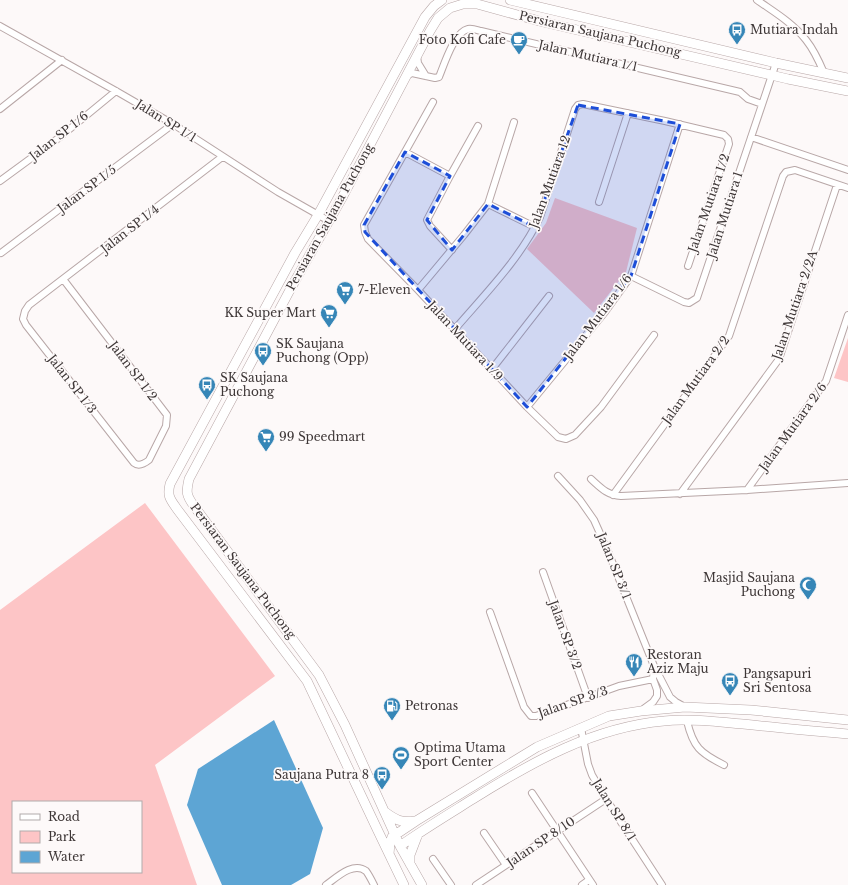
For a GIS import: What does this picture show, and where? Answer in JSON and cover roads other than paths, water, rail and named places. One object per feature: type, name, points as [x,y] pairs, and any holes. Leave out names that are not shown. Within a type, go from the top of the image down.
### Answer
[{"type":"street","name":"Persiaran Saujana Puchong","points":[[404,885],[307,681],[171,501],[168,493],[170,484],[425,17],[434,6],[442,0]]},
{"type":"street","name":"Persiaran Saujana Puchong","points":[[510,0],[776,63],[848,78]]},
{"type":"street","points":[[757,0],[792,25],[806,40],[824,73]]},
{"type":"street","name":"Persiaran Saujana Puchong","points":[[422,885],[400,846],[392,839],[384,811],[335,704],[319,675],[188,498],[186,490],[189,479],[291,288],[438,18],[450,8],[463,4],[477,4],[543,22],[848,91]]},
{"type":"street","name":"Jalan SP 1/1","points":[[3,28],[173,124],[222,157],[318,215],[329,220]]},
{"type":"street","points":[[0,34],[3,28]]},
{"type":"street","name":"Jalan Mutiara 1/1","points":[[426,76],[435,78],[439,77],[454,41],[460,33],[468,29],[587,55],[740,92],[748,99],[762,104]]},
{"type":"street","points":[[417,56],[418,63],[426,76]]},
{"type":"street","points":[[0,109],[62,60]]},
{"type":"street","name":"Jalan Mutiara 1","points":[[631,276],[684,302],[689,303],[697,298],[776,63]]},
{"type":"street","points":[[406,76],[412,73],[426,76]]},
{"type":"street","name":"Jalan SP 1/6","points":[[0,181],[60,137],[116,91]]},
{"type":"street","name":"Jalan Mutiara 1/9","points":[[433,102],[364,225],[365,232],[368,239],[455,329],[527,407],[558,437],[566,439],[575,435],[601,407],[654,335]]},
{"type":"street","name":"Jalan Mutiara 12","points":[[455,329],[520,251],[535,227],[540,217],[575,109],[578,105],[582,104],[628,114]]},
{"type":"street","points":[[599,202],[628,114],[680,124]]},
{"type":"street","points":[[418,290],[488,204],[514,122]]},
{"type":"street","name":"Jalan SP 1/5","points":[[1,253],[173,124]]},
{"type":"street","name":"Jalan Mutiara 1/2","points":[[680,124],[724,135],[728,139],[729,144],[688,266]]},
{"type":"street","name":"Jalan Mutiara 1/6","points":[[527,407],[605,312],[631,276],[680,124]]},
{"type":"street","points":[[452,250],[430,226],[427,220],[478,126]]},
{"type":"street","points":[[751,137],[848,170]]},
{"type":"street","points":[[405,152],[450,176]]},
{"type":"street","name":"Jalan SP 1/4","points":[[36,299],[222,157]]},
{"type":"street","name":"Jalan Mutiara 2/2","points":[[613,495],[729,336],[781,180],[786,172],[795,170],[837,185]]},
{"type":"street","points":[[837,185],[848,188]]},
{"type":"street","name":"Jalan Mutiara 2/2A","points":[[680,494],[779,359],[837,185]]},
{"type":"street","points":[[488,204],[535,227]]},
{"type":"street","name":"Jalan SP 1/2","points":[[63,279],[167,415],[166,426],[149,460],[140,465]]},
{"type":"street","points":[[492,369],[549,296]]},
{"type":"street","name":"Jalan SP 1/3","points":[[36,299],[28,305],[25,311],[23,319],[26,325],[134,463],[140,465]]},
{"type":"street","name":"Jalan Mutiara 2/6","points":[[747,490],[826,381],[848,315]]},
{"type":"street","name":"Jalan SP 3/1","points":[[558,476],[580,500],[594,520],[654,666],[670,697],[686,707]]},
{"type":"street","points":[[591,479],[604,491],[613,495],[680,494],[848,482]]},
{"type":"street","name":"Jalan SP 3/2","points":[[543,572],[588,698]]},
{"type":"street","name":"Jalan SP 3/3","points":[[490,612],[524,707],[531,716],[536,716],[618,686],[654,679]]},
{"type":"street","points":[[291,659],[301,661],[308,660],[307,681]]},
{"type":"street","name":"Jalan SP 3/1","points":[[641,711],[653,702],[657,696],[654,679],[654,666]]},
{"type":"street","points":[[389,854],[392,839],[416,821],[537,748],[609,716],[641,711],[686,707],[750,710],[848,720]]},
{"type":"street","points":[[400,846],[503,780],[536,762],[583,740],[611,730],[666,721],[687,721],[848,734]]},
{"type":"street","points":[[687,721],[691,738],[696,746],[711,759],[724,765]]},
{"type":"street","name":"Jalan SP 8/1","points":[[581,728],[588,764],[606,799],[662,885]]},
{"type":"street","points":[[532,793],[591,883],[582,885]]},
{"type":"street","name":"Jalan SP 8/10","points":[[476,885],[606,799]]},
{"type":"street","points":[[384,811],[393,818],[405,822],[416,821]]},
{"type":"street","points":[[378,831],[392,839]]},
{"type":"street","points":[[410,865],[410,855],[419,833]]},
{"type":"street","points":[[484,833],[506,865]]},
{"type":"street","points":[[433,860],[451,885]]},
{"type":"street","points":[[326,885],[347,870],[360,868],[366,872],[374,885]]},
{"type":"water","points":[[274,720],[323,828],[310,874],[291,885],[222,885],[187,805],[198,769]]},
{"type":"place","name":"Mutiara Indah","points":[[737,45]]},
{"type":"place","name":"Foto Kofi Cafe","points":[[519,55]]},
{"type":"place","name":"7-Eleven","points":[[345,305]]},
{"type":"place","name":"KK Super Mart","points":[[329,328]]},
{"type":"place","name":"SK Saujana Puchong (Opp)","points":[[263,366]]},
{"type":"place","name":"SK Saujana Puchong","points":[[207,400]]},
{"type":"place","name":"99 Speedmart","points":[[266,452]]},
{"type":"place","name":"Masjid Saujana Puchong","points":[[808,600]]},
{"type":"place","name":"Restoran Aziz Maju","points":[[634,677]]},
{"type":"place","name":"Pangsapuri Sri Sentosa","points":[[730,696]]},
{"type":"place","name":"Petronas","points":[[392,721]]},
{"type":"place","name":"Optima Utama Sport Center","points":[[401,770]]},
{"type":"place","name":"Saujana Putra 8","points":[[382,790]]}]
